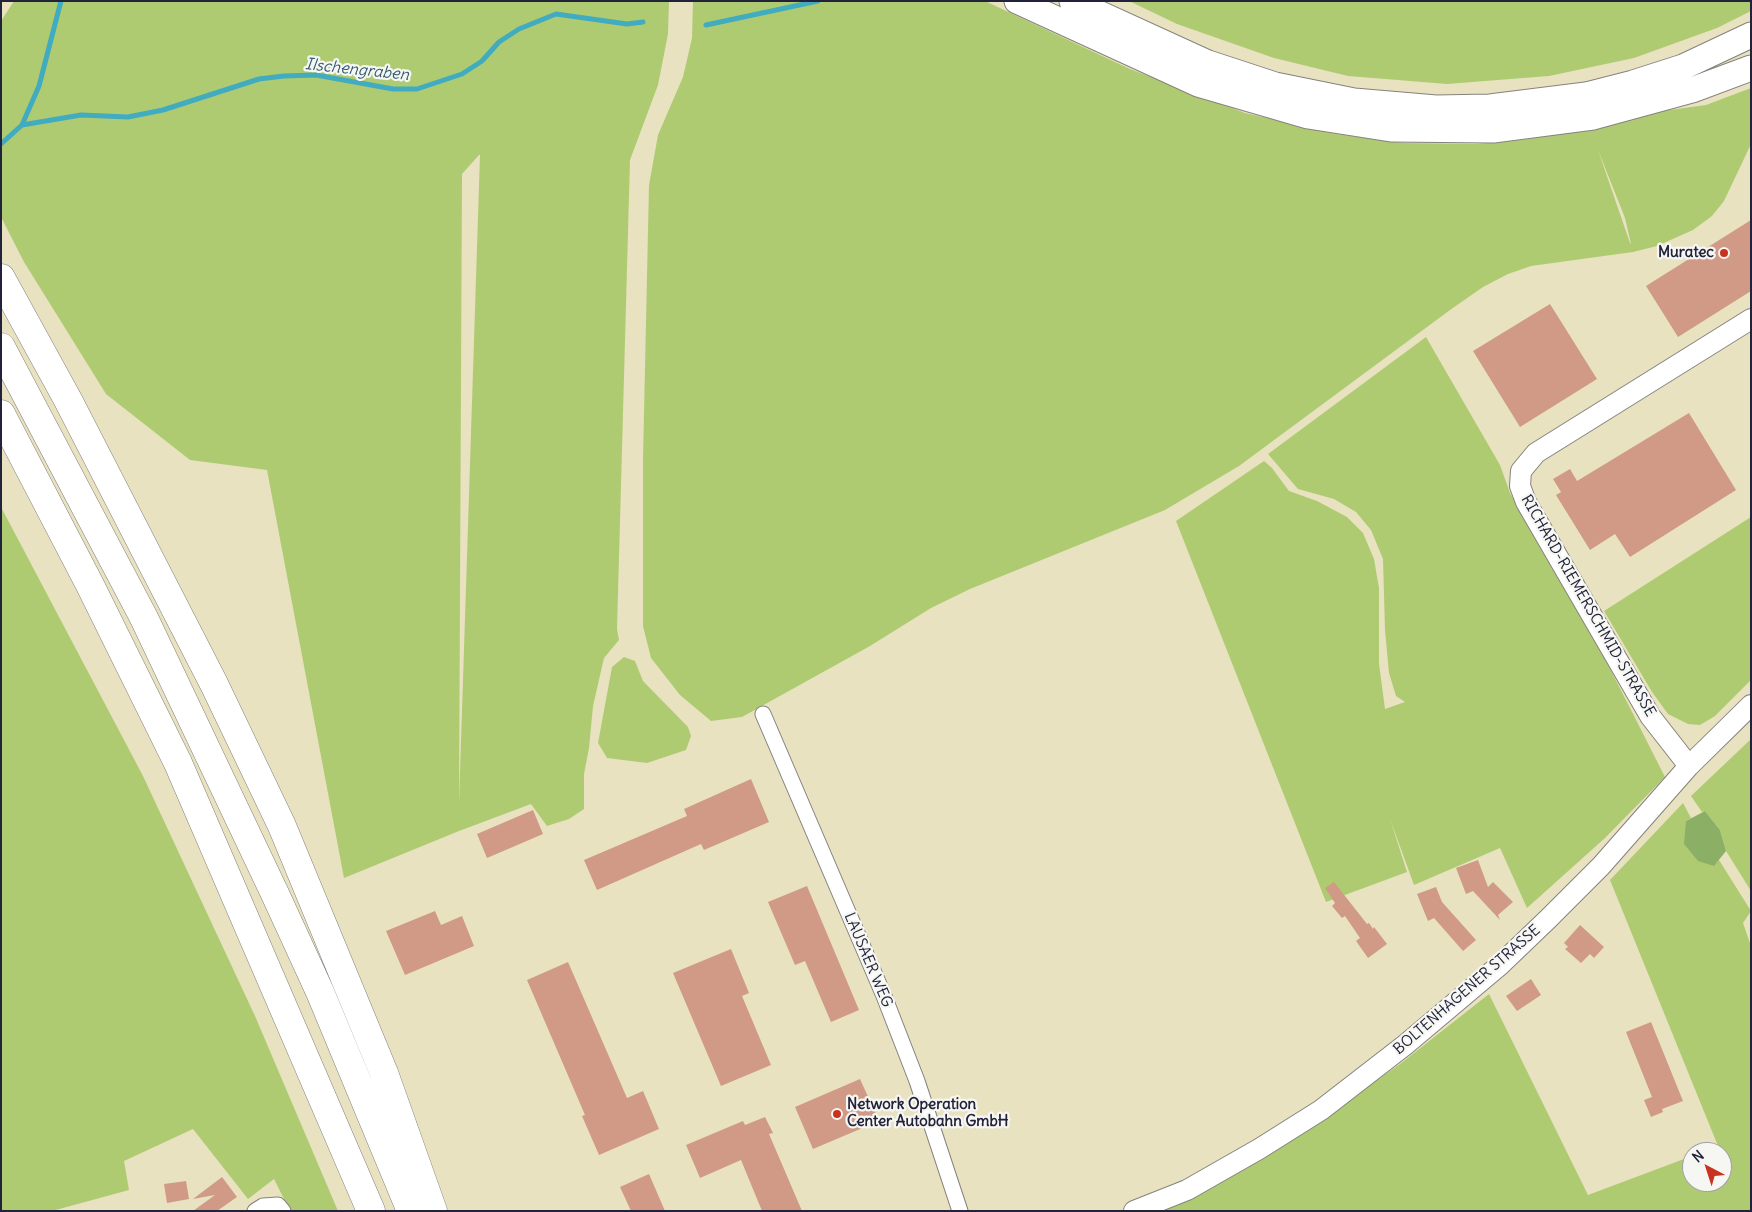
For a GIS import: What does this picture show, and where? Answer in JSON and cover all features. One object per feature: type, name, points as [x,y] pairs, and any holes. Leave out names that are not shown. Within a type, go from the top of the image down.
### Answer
[{"type":"highway","points":[[1,278],[72,408],[166,589],[282,826],[384,1073],[433,1211]]},
{"type":"highway","points":[[1,347],[92,516],[144,618],[276,896],[328,1011],[411,1211]]},
{"type":"highway","points":[[1,414],[90,585],[178,763],[371,1211]]},
{"type":"main road","points":[[1017,1],[1198,84],[1308,116],[1391,129],[1492,130],[1593,117],[1692,90],[1751,68]]},
{"type":"main road","points":[[1072,1],[1208,62],[1275,85],[1354,101],[1436,108],[1490,107],[1586,94],[1633,83],[1683,67],[1751,36]]},
{"type":"street","name":"RICHARD-RIEMERSCHMID-STRASSE","points":[[1689,766],[1650,716],[1526,502],[1520,486],[1521,471],[1536,453],[1751,319]]},
{"type":"street","name":"BOLTENHAGENER STRASSE","points":[[1134,1211],[1187,1190],[1259,1149],[1322,1110],[1405,1045],[1500,965],[1548,920],[1601,866],[1689,766],[1751,705]]},
{"type":"street","name":"LAUSAER WEG","points":[[763,714],[887,1004],[917,1081],[960,1211]]},
{"type":"street","points":[[256,1211],[263,1206],[278,1205],[282,1211]]},
{"type":"green space","points":[[14,1],[669,1],[668,34],[658,85],[630,160],[617,629],[619,640],[604,658],[593,706],[589,748],[584,774],[584,809],[569,819],[547,826],[531,804],[344,878],[267,470],[190,460],[106,394],[24,262],[1,217],[1,21]],"holes":[[[480,155],[459,803],[462,174]]]},
{"type":"green space","points":[[693,1],[985,1],[1130,69],[1245,113],[1336,134],[1404,143],[1477,144],[1529,139],[1662,111],[1706,105],[1751,88],[1751,144],[1724,201],[1712,216],[1693,230],[1657,246],[1633,252],[1531,266],[1508,274],[1483,287],[1450,310],[1239,466],[1165,510],[970,589],[931,608],[870,646],[742,717],[711,721],[680,695],[651,658],[643,626],[643,459],[649,185],[658,135],[683,77],[692,38]],"holes":[[[1598,150],[1625,218],[1631,244]]]},
{"type":"green space","points":[[1129,1],[1751,1],[1751,11],[1717,28],[1634,58],[1549,76],[1447,84],[1348,76],[1274,58],[1177,24]]},
{"type":"green space","points":[[1426,337],[1500,465],[1510,493],[1594,637],[1665,777],[1605,838],[1527,908],[1500,848],[1414,885],[1390,819],[1407,872],[1326,902],[1176,521],[1264,461],[1272,468],[1289,491],[1317,501],[1347,517],[1363,533],[1374,559],[1379,588],[1379,664],[1385,709],[1405,702],[1396,696],[1389,673],[1385,630],[1383,559],[1371,530],[1356,512],[1334,499],[1298,489],[1268,454]]},
{"type":"green space","points":[[1,507],[143,776],[255,1016],[338,1211],[290,1211],[274,1179],[248,1199],[193,1129],[124,1161],[129,1190],[52,1211],[1,1211]]},
{"type":"green space","points":[[1751,517],[1751,680],[1715,716],[1700,725],[1688,724],[1668,714],[1652,692],[1604,611]]},
{"type":"green space","points":[[624,657],[635,661],[643,681],[688,727],[691,736],[686,750],[647,763],[607,758],[598,743],[612,667]]},
{"type":"green space","points":[[1751,739],[1751,891],[1726,851],[1720,830],[1705,811],[1702,812],[1691,796]]},
{"type":"green space","points":[[1683,803],[1691,818],[1686,821],[1713,866],[1719,860],[1751,911],[1743,923],[1751,946],[1751,1211],[1159,1211],[1209,1188],[1277,1150],[1400,1064],[1489,994],[1588,1195],[1682,1160],[1682,1192],[1732,1192],[1732,1142],[1716,1142],[1610,880]]},
{"type":"green space","points":[[1705,811],[1720,830],[1726,851],[1714,866],[1698,861],[1684,844],[1686,821]]},
{"type":"building","name":"Muratec","points":[[1751,220],[1751,291],[1678,337],[1646,286]]},
{"type":"building","points":[[1550,304],[1597,379],[1520,427],[1473,351]]},
{"type":"building","points":[[1689,413],[1736,490],[1630,557],[1615,534],[1590,550],[1556,495],[1561,492],[1553,479],[1570,469],[1577,481]]},
{"type":"building","points":[[751,779],[769,822],[704,850],[701,844],[597,890],[584,860],[687,816],[684,809]]},
{"type":"building","points":[[533,810],[543,834],[487,858],[477,834]]},
{"type":"building","points":[[1478,860],[1488,887],[1493,882],[1513,902],[1498,915],[1500,920],[1473,891],[1466,894],[1456,868]]},
{"type":"building","points":[[1334,882],[1367,924],[1369,923],[1373,929],[1374,927],[1387,944],[1368,958],[1356,941],[1360,938],[1345,916],[1342,918],[1332,906],[1335,903],[1325,888]]},
{"type":"building","points":[[807,886],[859,1010],[831,1022],[805,961],[795,965],[768,902]]},
{"type":"building","points":[[1436,887],[1442,902],[1476,940],[1463,951],[1434,918],[1428,921],[1417,894]]},
{"type":"building","points":[[435,911],[441,925],[462,916],[474,946],[405,975],[386,931]]},
{"type":"building","points":[[1580,925],[1604,947],[1594,958],[1590,954],[1581,963],[1565,949],[1568,947],[1564,943]]},
{"type":"building","points":[[731,949],[749,993],[742,996],[771,1065],[721,1086],[673,973]]},
{"type":"building","points":[[568,962],[627,1098],[643,1091],[659,1129],[599,1155],[582,1116],[585,1115],[527,980]]},
{"type":"building","points":[[1531,979],[1541,995],[1517,1011],[1506,996]]},
{"type":"building","points":[[1651,1022],[1683,1101],[1662,1109],[1663,1112],[1651,1117],[1644,1100],[1652,1097],[1626,1032]]},
{"type":"building","name":"Network Operation Center Autobahn GmbH","points":[[860,1079],[879,1121],[813,1149],[795,1107]]},
{"type":"building","points":[[765,1117],[773,1133],[769,1134],[802,1211],[762,1211],[741,1160],[700,1178],[686,1145],[743,1121],[745,1125]]},
{"type":"building","points":[[649,1174],[665,1211],[631,1211],[620,1187]]},
{"type":"building","points":[[222,1177],[237,1197],[217,1211],[193,1211],[215,1195],[193,1199]]},
{"type":"building","points":[[186,1181],[189,1199],[167,1203],[164,1184]]},
{"type":"waterway","points":[[22,125],[39,86],[61,1]]},
{"type":"waterway","name":"Ilschengraben","points":[[706,25],[818,1]]},
{"type":"waterway","name":"Ilschengraben","points":[[1,144],[22,125],[81,115],[128,117],[163,110],[259,79],[316,75],[393,89],[417,89],[462,74],[482,61],[499,42],[519,29],[556,14],[627,24],[643,22]]},
{"type":"place","name":"Muratec","points":[[1724,253]]},
{"type":"place","name":"Network Operation Center Autobahn GmbH","points":[[837,1114]]}]
